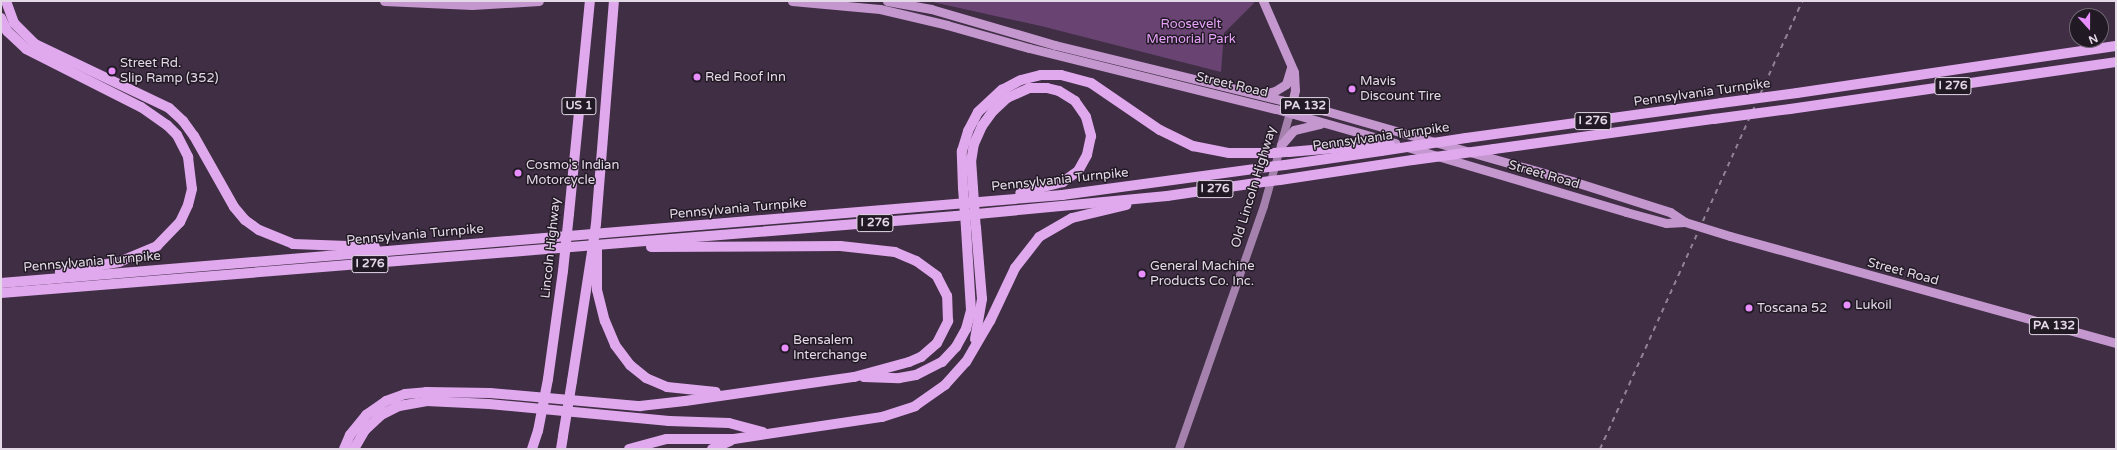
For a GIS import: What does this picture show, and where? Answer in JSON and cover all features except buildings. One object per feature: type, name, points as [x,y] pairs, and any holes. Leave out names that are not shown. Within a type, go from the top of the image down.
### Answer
[{"type":"highway","points":[[6,1],[14,23],[36,44],[169,108],[183,121],[194,136],[234,207],[246,220],[259,230],[293,244],[416,248]]},
{"type":"highway","name":"Lincoln Highway","points":[[533,449],[548,380],[563,271],[590,1]]},
{"type":"highway","name":"US 1","points":[[561,449],[596,224],[613,6]]},
{"type":"highway","points":[[1,18],[7,30],[26,50],[141,107],[168,125],[177,135],[188,157],[192,189],[180,222],[157,246],[145,252],[96,267],[1,281]]},
{"type":"highway","name":"Pennsylvania Turnpike","points":[[1,281],[1062,195],[1797,93],[2116,46]]},
{"type":"highway","name":"Pennsylvania Turnpike","points":[[1,293],[591,249],[1167,196],[1413,160],[1790,109],[2116,62]]},
{"type":"highway","points":[[972,353],[982,299],[971,227],[968,188],[962,151],[968,131],[978,112],[1002,90],[1021,80],[1041,75],[1061,75],[1091,83],[1160,130],[1193,146],[1230,153],[1273,153],[1285,148],[1418,145]]},
{"type":"highway","points":[[961,203],[1052,187],[1073,176],[1085,161],[1090,142],[1088,122],[1079,106],[1059,91],[1041,87],[1023,90],[1000,104],[987,118],[977,135],[971,162],[968,188]]},
{"type":"highway","points":[[629,449],[667,439],[734,439],[882,417],[907,410],[945,385],[972,353],[1015,268],[1039,237],[1072,218],[1167,196]]},
{"type":"highway","points":[[854,377],[899,378],[916,375],[942,362],[956,347],[966,329],[971,310],[971,227]]},
{"type":"highway","points":[[344,449],[358,424],[375,407],[395,397],[415,392],[490,393],[640,406],[736,393],[854,377],[921,357],[937,344],[944,333],[949,308],[944,289],[937,276],[916,261],[889,251],[856,246],[591,249],[597,290],[605,321],[615,345],[630,365],[646,378],[667,387],[736,393]]},
{"type":"highway","points":[[354,449],[365,430],[381,415],[399,406],[426,401],[489,404],[669,421],[729,423],[767,433]]},
{"type":"highway","points":[[712,449],[734,439]]},
{"type":"main road","points":[[384,1],[472,5],[539,1]]},
{"type":"main road","name":"Street Road","points":[[792,1],[880,10],[1290,113],[1666,223],[1685,222]]},
{"type":"main road","name":"Street Road","points":[[888,1],[931,10],[1055,44],[1293,103],[1572,181],[1670,212],[1685,222],[1730,236],[2116,343]]},
{"type":"main road","name":"Old Lincoln Highway","points":[[1179,449],[1285,148],[1290,113],[1293,103],[1295,78],[1291,61],[1263,1]]},
{"type":"main road","points":[[1259,94],[1276,92],[1286,84],[1291,73],[1291,61]]},
{"type":"main road","points":[[1285,148],[1288,135],[1302,127],[1312,124],[1332,125]]},
{"type":"green space","name":"Roosevelt Memorial Park","points":[[928,1],[1253,1],[1254,3],[1224,33],[1221,72],[1041,26]]},
{"type":"railway","points":[[1600,449],[1802,1]]},
{"type":"place","name":"Street Rd. Slip Ramp (352)","points":[[112,71]]},
{"type":"place","name":"Red Roof Inn","points":[[697,77]]},
{"type":"place","name":"Mavis Discount Tire","points":[[1352,89]]},
{"type":"place","name":"Cosmo's Indian Motorcycle","points":[[518,173]]},
{"type":"place","name":"General Machine Products Co. Inc.","points":[[1142,274]]},
{"type":"place","name":"Lukoil","points":[[1847,305]]},
{"type":"place","name":"Toscana 52","points":[[1749,308]]},
{"type":"place","name":"Bensalem Interchange","points":[[785,348]]}]
